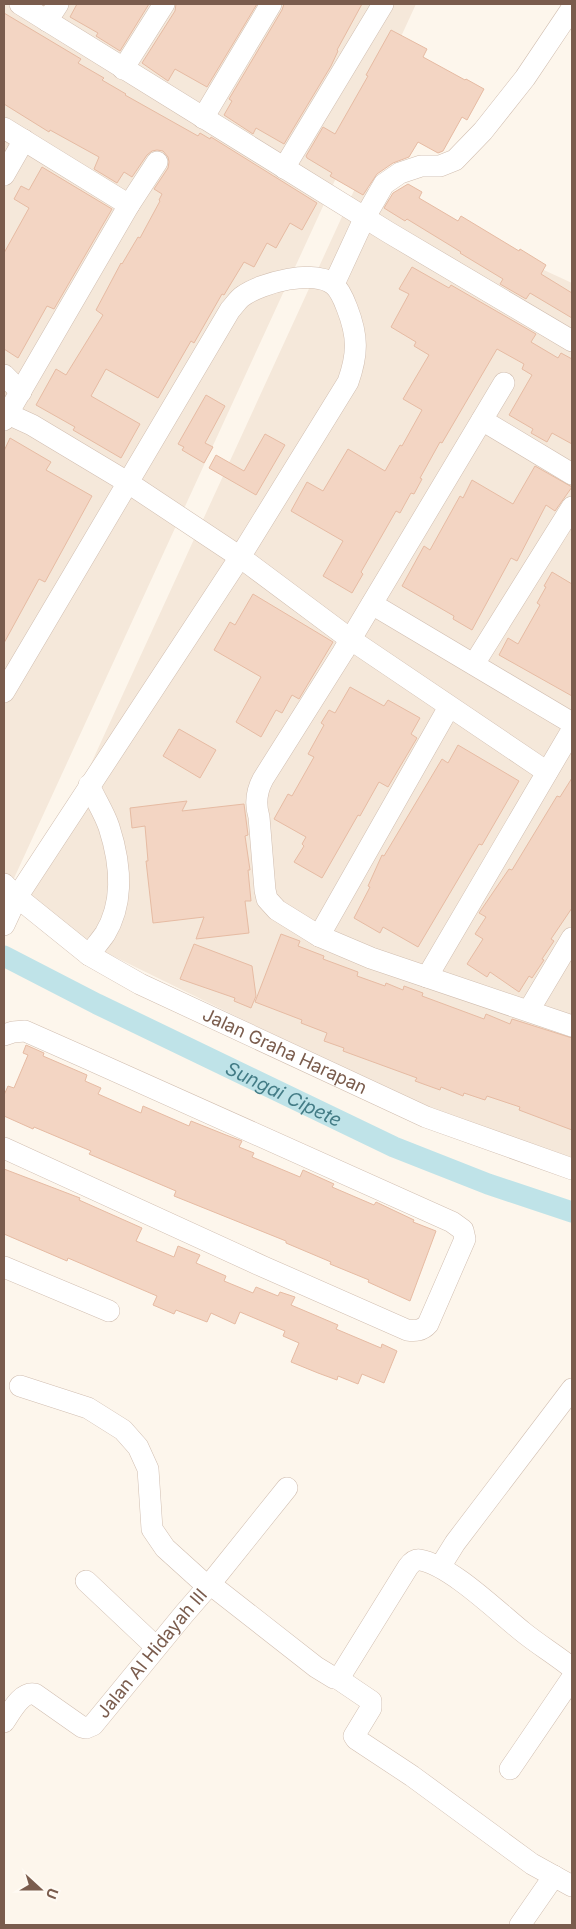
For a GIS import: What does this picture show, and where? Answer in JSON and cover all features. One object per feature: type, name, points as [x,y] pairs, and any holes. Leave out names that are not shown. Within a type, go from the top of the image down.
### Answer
[{"type":"street","points":[[20,4],[52,12],[123,69],[572,342]]},
{"type":"street","points":[[123,69],[164,4]]},
{"type":"street","points":[[203,118],[271,4]]},
{"type":"street","points":[[284,168],[383,4]]},
{"type":"street","points":[[334,284],[365,217],[384,184],[400,173],[421,166],[440,166],[455,160],[483,131],[525,78],[572,8]]},
{"type":"street","points":[[4,128],[129,205]]},
{"type":"street","points":[[4,175],[24,140]]},
{"type":"street","points":[[157,162],[129,205],[6,417],[32,425],[127,482],[240,557],[350,639],[547,772]]},
{"type":"street","points":[[4,692],[230,310],[242,296],[261,286],[279,281],[319,278],[334,284],[344,299],[354,327],[355,363],[348,382],[240,557],[89,785],[10,890],[6,921]]},
{"type":"street","points":[[4,374],[21,392]]},
{"type":"street","points":[[504,383],[372,604],[258,787],[256,807],[259,817],[267,899],[277,910],[319,936],[371,958],[572,1026]]},
{"type":"street","points":[[482,420],[572,474]]},
{"type":"street","points":[[474,664],[572,506]]},
{"type":"street","points":[[372,604],[572,722]]},
{"type":"street","points":[[319,936],[449,707]]},
{"type":"street","points":[[427,977],[547,772],[567,752],[572,730]]},
{"type":"street","points":[[89,785],[108,825],[116,853],[120,880],[116,908],[106,933],[89,955]]},
{"type":"street","name":"Jalan Graha Harapan","points":[[10,890],[89,955],[140,984],[426,1117],[572,1169]]},
{"type":"street","points":[[528,1010],[572,938]]},
{"type":"street","points":[[4,1035],[25,1031],[77,1054],[452,1222],[463,1230],[465,1239],[428,1324],[425,1328],[416,1331],[407,1330],[4,1148]]},
{"type":"street","points":[[4,1267],[109,1311]]},
{"type":"street","points":[[20,1386],[88,1408],[123,1430],[138,1447],[148,1469],[152,1529],[165,1548],[208,1585],[287,1488]]},
{"type":"street","points":[[440,1567],[456,1543],[572,1390]]},
{"type":"street","points":[[337,1678],[341,1675],[414,1560],[420,1560],[440,1567],[468,1586],[524,1633],[572,1668]]},
{"type":"street","points":[[86,1581],[156,1647]]},
{"type":"street","name":"Jalan Al Hidayah III","points":[[4,1722],[23,1697],[31,1693],[82,1727],[90,1728],[208,1585],[316,1667],[337,1678],[371,1701],[372,1708],[354,1736],[356,1739],[412,1776],[532,1864],[554,1876]]},
{"type":"street","points":[[510,1769],[572,1678]]},
{"type":"street","points":[[520,1925],[554,1876],[572,1886]]},
{"type":"shaded area","points":[[4,4],[416,4],[4,900]]},
{"type":"shaded area","points":[[357,184],[572,283],[572,1171],[544,1167],[23,912]]},
{"type":"building","points":[[77,4],[149,4],[120,51],[96,36],[98,33],[70,17]]},
{"type":"building","points":[[176,4],[257,4],[207,87],[175,69],[168,81],[142,63],[175,11]]},
{"type":"building","points":[[284,4],[362,4],[337,50],[331,66],[284,144],[256,128],[253,134],[224,115],[232,101],[229,99]]},
{"type":"building","points":[[4,13],[81,59],[78,63],[104,78],[102,80],[125,95],[198,136],[200,133],[210,139],[211,137],[317,203],[302,230],[290,223],[276,248],[267,243],[254,267],[244,262],[224,295],[222,294],[194,343],[191,341],[158,398],[106,369],[91,396],[140,424],[121,458],[73,430],[75,427],[36,405],[56,369],[66,375],[103,315],[96,310],[121,263],[138,237],[140,238],[160,201],[162,194],[154,189],[168,168],[168,157],[163,151],[152,151],[147,155],[132,177],[124,172],[117,183],[94,169],[99,157],[50,130],[49,132],[4,104]]},
{"type":"building","points":[[391,30],[427,49],[423,57],[484,89],[467,120],[462,117],[443,151],[438,153],[418,142],[409,157],[393,163],[377,174],[363,195],[330,176],[332,173],[306,156],[323,127],[335,134],[368,76],[366,75]]},
{"type":"building","points":[[42,167],[112,209],[54,309],[47,306],[18,358],[4,349],[4,253],[29,208],[14,199],[21,186],[29,190]]},
{"type":"building","points":[[408,184],[422,192],[419,198],[458,221],[461,216],[546,265],[541,274],[572,293],[572,318],[530,293],[526,299],[500,284],[503,279],[407,219],[405,221],[384,208],[393,193]]},
{"type":"building","points":[[412,267],[449,288],[451,285],[536,334],[531,342],[558,358],[561,353],[572,359],[572,444],[552,433],[547,442],[531,433],[533,429],[509,415],[532,375],[522,369],[524,364],[497,349],[442,443],[440,442],[420,478],[422,479],[414,494],[411,493],[400,513],[396,511],[361,572],[363,574],[352,593],[323,576],[343,541],[291,511],[307,482],[323,491],[348,449],[385,471],[400,445],[402,446],[422,410],[403,399],[429,355],[414,346],[416,342],[391,327],[409,294],[399,289]]},
{"type":"building","points":[[206,395],[225,406],[205,443],[213,447],[204,463],[182,450],[184,447],[178,444]]},
{"type":"building","points":[[265,434],[285,445],[256,495],[209,468],[216,455],[244,471]]},
{"type":"building","points":[[10,438],[51,462],[46,470],[92,496],[45,582],[39,579],[4,643],[4,451]]},
{"type":"building","points":[[535,466],[572,487],[555,511],[546,505],[517,561],[511,558],[472,630],[453,619],[454,616],[402,586],[424,546],[430,550],[460,496],[463,498],[472,480],[513,504]]},
{"type":"building","points":[[552,572],[572,584],[572,696],[499,655],[508,638],[518,644],[540,605],[537,603]]},
{"type":"building","points":[[253,594],[333,642],[299,699],[292,695],[282,713],[276,710],[261,737],[236,722],[261,677],[214,650],[230,622],[235,625]]},
{"type":"building","points":[[350,687],[384,706],[388,700],[420,718],[411,734],[417,738],[388,787],[379,782],[322,878],[294,862],[304,846],[302,844],[306,837],[274,819],[288,794],[292,796],[314,757],[308,754],[324,725],[321,723],[329,710],[335,713]]},
{"type":"building","points":[[179,729],[216,750],[200,778],[163,756]]},
{"type":"building","points":[[458,745],[519,781],[482,845],[479,844],[418,947],[383,927],[380,933],[354,918],[370,887],[368,886],[382,855],[384,856],[442,759],[448,763]]},
{"type":"building","points":[[572,778],[572,908],[551,939],[554,941],[542,959],[544,960],[532,978],[529,976],[519,992],[490,972],[487,977],[467,964],[483,939],[475,934],[486,917],[479,913],[509,869],[512,870],[557,796],[560,797]]},
{"type":"building","points":[[187,801],[182,811],[244,804],[248,835],[245,836],[250,870],[248,870],[251,901],[245,901],[249,933],[196,939],[204,917],[153,923],[146,861],[148,861],[145,826],[132,828],[130,808]]},
{"type":"building","points":[[281,934],[300,941],[298,946],[324,956],[323,959],[358,972],[357,976],[385,986],[386,983],[403,990],[404,986],[423,993],[422,996],[484,1019],[486,1014],[510,1024],[512,1019],[572,1038],[572,1130],[519,1110],[520,1107],[487,1096],[485,1100],[464,1093],[463,1096],[441,1087],[440,1090],[415,1081],[417,1078],[343,1051],[344,1048],[324,1041],[327,1033],[301,1023],[302,1020],[255,1002]]},
{"type":"building","points":[[194,944],[252,966],[256,996],[251,1008],[234,1001],[235,998],[180,979]]},
{"type":"building","points":[[26,1045],[44,1053],[43,1056],[87,1075],[85,1081],[101,1088],[98,1094],[141,1113],[143,1106],[189,1126],[191,1121],[242,1141],[239,1147],[254,1153],[252,1157],[300,1177],[303,1170],[334,1184],[332,1187],[374,1205],[376,1202],[414,1220],[413,1222],[436,1231],[410,1301],[368,1282],[369,1280],[330,1264],[331,1262],[286,1243],[286,1241],[174,1196],[176,1191],[89,1154],[91,1151],[4,1116],[4,1095],[8,1086],[14,1088],[28,1055],[23,1053]]},
{"type":"building","points":[[4,1169],[80,1198],[79,1200],[142,1228],[136,1241],[174,1257],[178,1246],[200,1255],[196,1263],[226,1276],[224,1281],[253,1293],[256,1287],[278,1296],[280,1292],[295,1297],[291,1305],[338,1325],[336,1329],[381,1348],[382,1344],[397,1351],[384,1383],[362,1374],[358,1384],[338,1376],[337,1380],[318,1373],[291,1362],[299,1343],[283,1336],[285,1331],[240,1312],[235,1324],[211,1313],[207,1322],[176,1310],[174,1314],[153,1305],[157,1296],[68,1258],[67,1261],[4,1234]]},
{"type":"waterway","name":"Sungai Cipete","points":[[4,956],[97,1004],[394,1147],[488,1184],[572,1212]]}]
